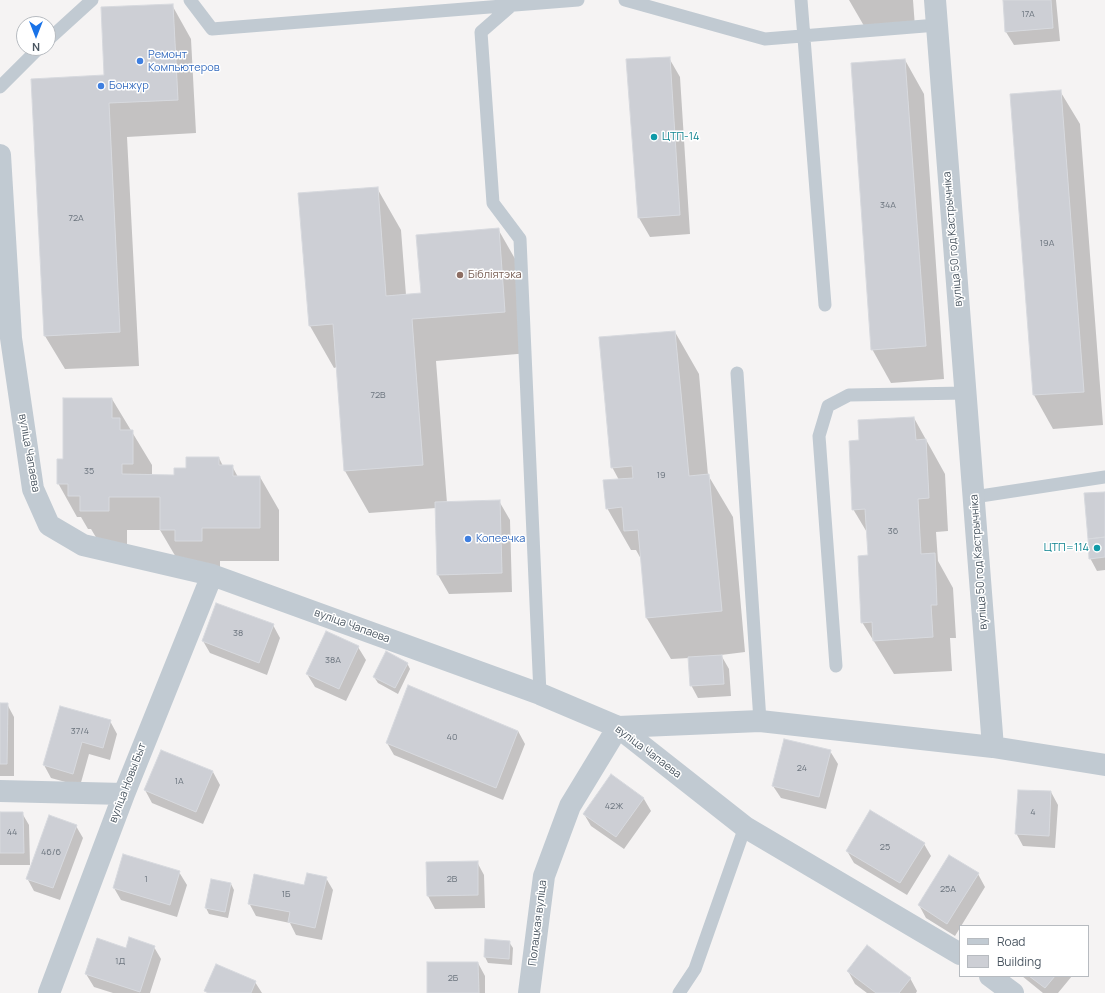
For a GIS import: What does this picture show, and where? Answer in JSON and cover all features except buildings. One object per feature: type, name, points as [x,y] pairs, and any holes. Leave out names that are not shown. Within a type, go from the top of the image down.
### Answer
[{"type":"street","name":"вуліца 50 год Кастрычніка","points":[[935,0],[993,747]]},
{"type":"street","name":"вуліца Чапаева","points":[[0,155],[5,338],[33,489],[49,525],[84,545],[212,575],[540,694],[618,727],[745,827],[959,953]]},
{"type":"street","name":"вуліца Новы Быт","points":[[49,993],[124,794],[212,575]]},
{"type":"street","points":[[618,727],[760,721],[993,747],[1105,765]]},
{"type":"street","name":"Полацкая вуліца","points":[[529,993],[544,876],[570,806],[618,727]]},
{"type":"street","points":[[0,791],[124,794]]},
{"type":"street","points":[[991,977],[1013,993]]},
{"type":"lane","points":[[56,33],[92,0]]},
{"type":"lane","points":[[190,0],[212,29],[578,0]]},
{"type":"lane","points":[[625,0],[764,39],[937,24]]},
{"type":"lane","points":[[801,0],[825,305]]},
{"type":"lane","points":[[512,5],[481,32],[493,204],[520,239],[540,694]]},
{"type":"lane","points":[[0,87],[32,56]]},
{"type":"lane","points":[[737,373],[760,721]]},
{"type":"lane","points":[[836,666],[819,436],[828,406],[849,395],[966,393]]},
{"type":"lane","points":[[974,497],[1105,477]]},
{"type":"lane","points":[[679,993],[695,969],[745,827]]},
{"type":"place","name":"Ремонт Компьютеров","points":[[140,61]]},
{"type":"place","name":"Бонжур","points":[[101,86]]},
{"type":"place","name":"ЦТП-14","points":[[654,137]]},
{"type":"place","name":"Бібліятэка","points":[[460,275]]},
{"type":"place","name":"Копеечка","points":[[468,539]]},
{"type":"place","name":"ЦТП=114","points":[[1097,548]]}]
